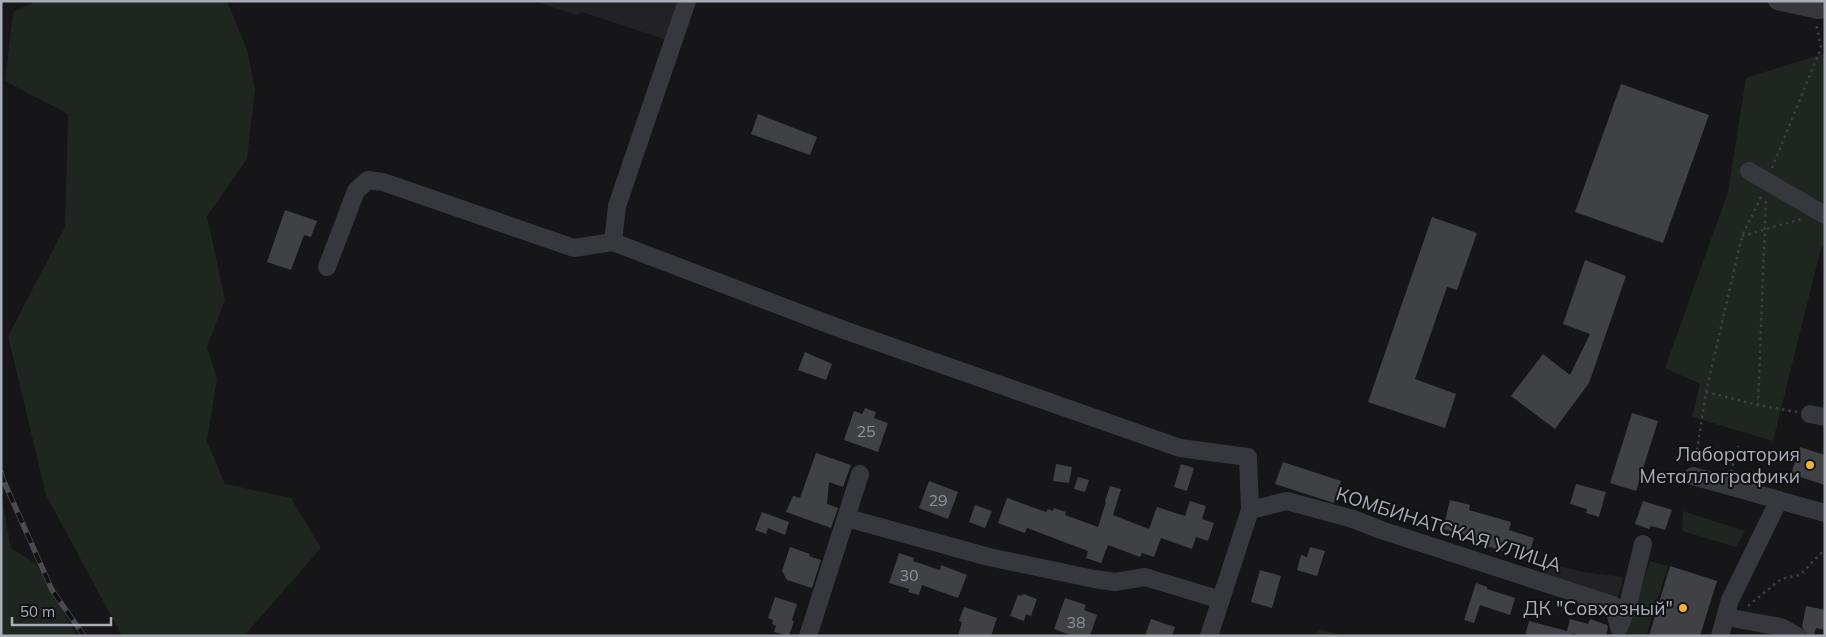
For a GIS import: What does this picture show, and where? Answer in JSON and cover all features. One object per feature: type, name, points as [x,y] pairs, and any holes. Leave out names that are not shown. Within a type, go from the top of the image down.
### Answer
[{"type":"street","points":[[613,242],[618,206],[687,1]]},
{"type":"street","points":[[1777,1],[1819,9]]},
{"type":"street","points":[[1749,170],[1765,189],[1823,214]]},
{"type":"street","points":[[327,267],[356,191],[368,180],[383,182],[574,248],[613,242],[844,330],[1180,448],[1248,457],[1250,510],[1209,636]]},
{"type":"street","points":[[808,636],[860,474]]},
{"type":"street","points":[[1693,476],[1825,513]]},
{"type":"street","points":[[1720,636],[1728,617],[1730,600],[1779,500]]},
{"type":"street","name":"КОМБИНАТСКАЯ УЛИЦА","points":[[1250,510],[1286,501],[1353,518],[1381,530],[1613,605],[1618,631]]},
{"type":"street","points":[[847,518],[989,557],[1115,582],[1145,577],[1221,600]]},
{"type":"street","points":[[1618,631],[1643,544]]},
{"type":"street","points":[[1728,617],[1781,627],[1797,636]]},
{"type":"path","points":[[1693,476],[1706,392],[1742,236],[1765,189],[1821,48],[1819,9]]},
{"type":"path","points":[[1821,48],[1825,50]]},
{"type":"path","points":[[1758,405],[1765,189]]},
{"type":"path","points":[[1742,236],[1823,214]]},
{"type":"path","points":[[1706,392],[1758,405],[1817,416]]},
{"type":"path","points":[[1728,617],[1751,604],[1781,578],[1800,575],[1825,549]]},
{"type":"shaded area","points":[[36,1],[227,1],[247,50],[255,89],[247,159],[207,216],[225,300],[207,347],[217,379],[207,441],[225,484],[291,498],[321,548],[244,636],[122,636],[46,495],[8,336],[65,227],[68,114],[5,81],[13,12]]},
{"type":"shaded area","points":[[535,1],[683,1],[670,41],[582,12],[576,15]]},
{"type":"shaded area","points":[[1822,54],[1825,55],[1825,245],[1821,248],[1773,441],[1692,417],[1700,384],[1665,368],[1728,192],[1746,78]]},
{"type":"shaded area","points":[[1,494],[11,548],[36,564],[77,636],[1,636]]},
{"type":"shaded area","points":[[1683,511],[1745,531],[1736,547],[1682,531]]},
{"type":"shaded area","points":[[1650,561],[1668,566],[1646,636],[1626,636]]},
{"type":"shaded area","points":[[1544,563],[1584,572],[1623,577],[1618,599],[1542,576]]},
{"type":"shaded area","points":[[1319,629],[1345,636],[1314,636]]},
{"type":"building","points":[[1621,84],[1709,115],[1663,243],[1575,212]]},
{"type":"building","points":[[758,114],[817,137],[810,155],[751,134]]},
{"type":"building","points":[[285,210],[317,221],[311,237],[304,235],[291,270],[267,262]]},
{"type":"building","points":[[1432,217],[1477,233],[1457,290],[1447,287],[1415,379],[1456,394],[1445,428],[1368,402]]},
{"type":"building","points":[[1585,260],[1626,276],[1589,383],[1555,429],[1511,396],[1543,354],[1570,375],[1590,334],[1563,324]]},
{"type":"building","points":[[805,352],[832,364],[826,380],[798,370]]},
{"type":"building","points":[[865,408],[876,412],[874,418],[888,423],[878,452],[844,440],[854,411],[862,414]]},
{"type":"building","points":[[1632,413],[1658,421],[1636,491],[1610,483]]},
{"type":"building","name":"Лаборатория Металлографики","points":[[1800,447],[1825,455],[1825,485],[1791,474]]},
{"type":"building","points":[[816,453],[851,465],[843,487],[829,482],[827,504],[838,508],[831,528],[786,512],[793,496],[800,498]]},
{"type":"building","points":[[1283,462],[1341,481],[1334,503],[1275,484]]},
{"type":"building","points":[[1056,464],[1072,467],[1069,483],[1053,481]]},
{"type":"building","points":[[1181,464],[1194,468],[1187,491],[1174,487]]},
{"type":"building","points":[[1078,477],[1089,480],[1085,492],[1074,489]]},
{"type":"building","points":[[929,481],[958,492],[948,519],[919,508]]},
{"type":"building","points":[[1576,484],[1606,492],[1599,517],[1586,513],[1587,509],[1570,504]]},
{"type":"building","points":[[1110,486],[1121,489],[1113,515],[1149,529],[1157,507],[1185,516],[1190,501],[1206,506],[1202,519],[1214,523],[1208,541],[1196,537],[1192,549],[1161,538],[1154,557],[1142,553],[1140,557],[1108,545],[1101,563],[1086,558],[1088,551],[1027,528],[1025,533],[998,523],[1007,498],[1046,512],[1048,509],[1053,511],[1054,508],[1066,512],[1065,515],[1098,527]]},
{"type":"building","points":[[1450,500],[1470,505],[1469,510],[1511,522],[1509,530],[1534,538],[1530,551],[1505,543],[1503,551],[1473,542],[1474,537],[1443,529]]},
{"type":"building","points":[[1643,501],[1672,510],[1665,530],[1651,526],[1649,529],[1635,524]]},
{"type":"building","points":[[975,505],[992,511],[985,528],[969,522]]},
{"type":"building","points":[[762,512],[789,522],[785,535],[768,528],[766,534],[755,530]]},
{"type":"building","points":[[790,547],[821,560],[812,588],[787,580],[782,571]]},
{"type":"building","points":[[1310,547],[1325,551],[1317,576],[1297,570],[1301,555],[1307,557]]},
{"type":"building","points":[[899,553],[914,558],[913,561],[940,570],[941,565],[967,575],[958,598],[922,585],[919,595],[908,592],[909,589],[889,583]]},
{"type":"building","name":"ДК \"Совхозный\"","points":[[1670,566],[1717,581],[1700,636],[1649,636]]},
{"type":"building","points":[[1260,570],[1281,576],[1272,608],[1251,602]]},
{"type":"building","points":[[1476,583],[1487,587],[1487,589],[1515,598],[1510,615],[1480,605],[1474,623],[1464,620]]},
{"type":"building","points":[[1023,594],[1037,599],[1031,616],[1026,614],[1024,621],[1010,616],[1018,595],[1022,596]]},
{"type":"building","points":[[775,597],[797,604],[789,636],[774,632],[776,626],[772,624],[773,620],[768,618]]},
{"type":"building","points":[[1065,598],[1086,605],[1084,610],[1097,615],[1090,636],[1073,636],[1054,629]]},
{"type":"building","points":[[1806,606],[1825,610],[1825,630],[1816,628],[1814,636],[1807,635],[1802,627]]},
{"type":"building","points":[[964,607],[997,618],[991,636],[958,636],[962,622],[959,621]]},
{"type":"building","points":[[1151,619],[1175,627],[1172,636],[1145,636]]},
{"type":"building","points":[[1570,619],[1588,624],[1590,619],[1607,625],[1606,636],[1580,636],[1572,633],[1572,636],[1525,636],[1529,621],[1567,631]]},
{"type":"railway","points":[[1,472],[52,590],[84,636]]},
{"type":"place","name":"Лаборатория Металлографики","points":[[1810,465]]},
{"type":"place","name":"ДК \"Совхозный\"","points":[[1683,608]]}]
